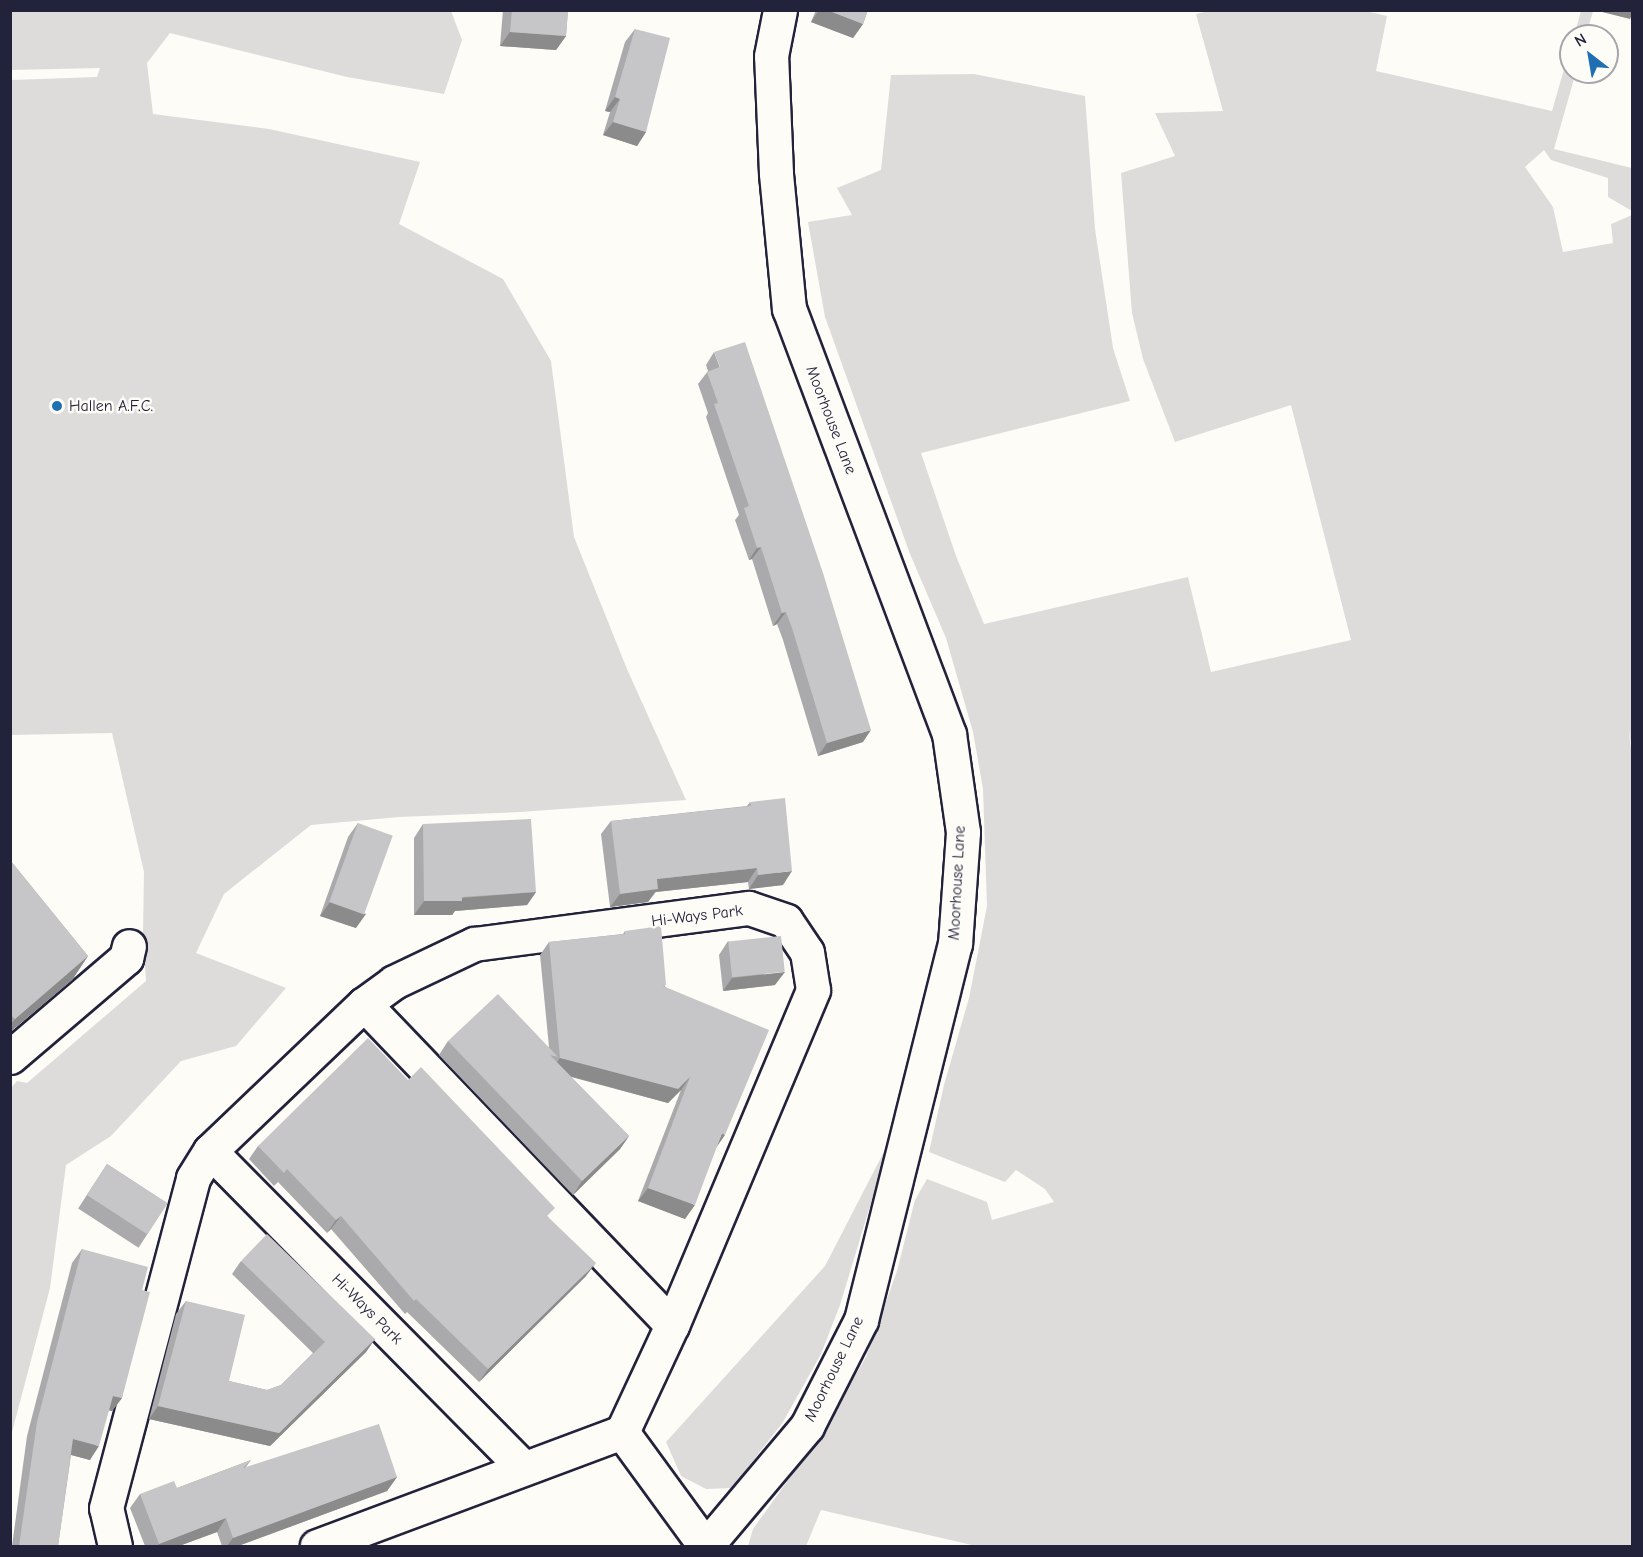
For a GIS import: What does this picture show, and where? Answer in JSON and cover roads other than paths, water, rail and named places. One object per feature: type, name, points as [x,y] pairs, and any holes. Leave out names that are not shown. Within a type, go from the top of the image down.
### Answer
[{"type":"street","name":"Moorhouse Lane","points":[[706,1546],[807,1426],[861,1320],[955,944],[963,832],[949,734],[789,309],[776,173],[772,68],[780,10]]},
{"type":"street","name":"Hi-Ways Park","points":[[115,1546],[106,1508],[193,1178],[210,1152],[364,1004],[394,982],[474,944],[749,908],[786,921],[807,952],[813,990],[672,1325],[622,1431]]},
{"type":"street","points":[[10,1057],[126,958],[129,946]]},
{"type":"street","points":[[364,1004],[672,1325]]},
{"type":"street","name":"Hi-Ways Park","points":[[210,1152],[523,1467]]},
{"type":"street","points":[[317,1546],[622,1431],[706,1546]]},
{"type":"place","name":"Hallen A.F.C.","points":[[57,406]]}]
